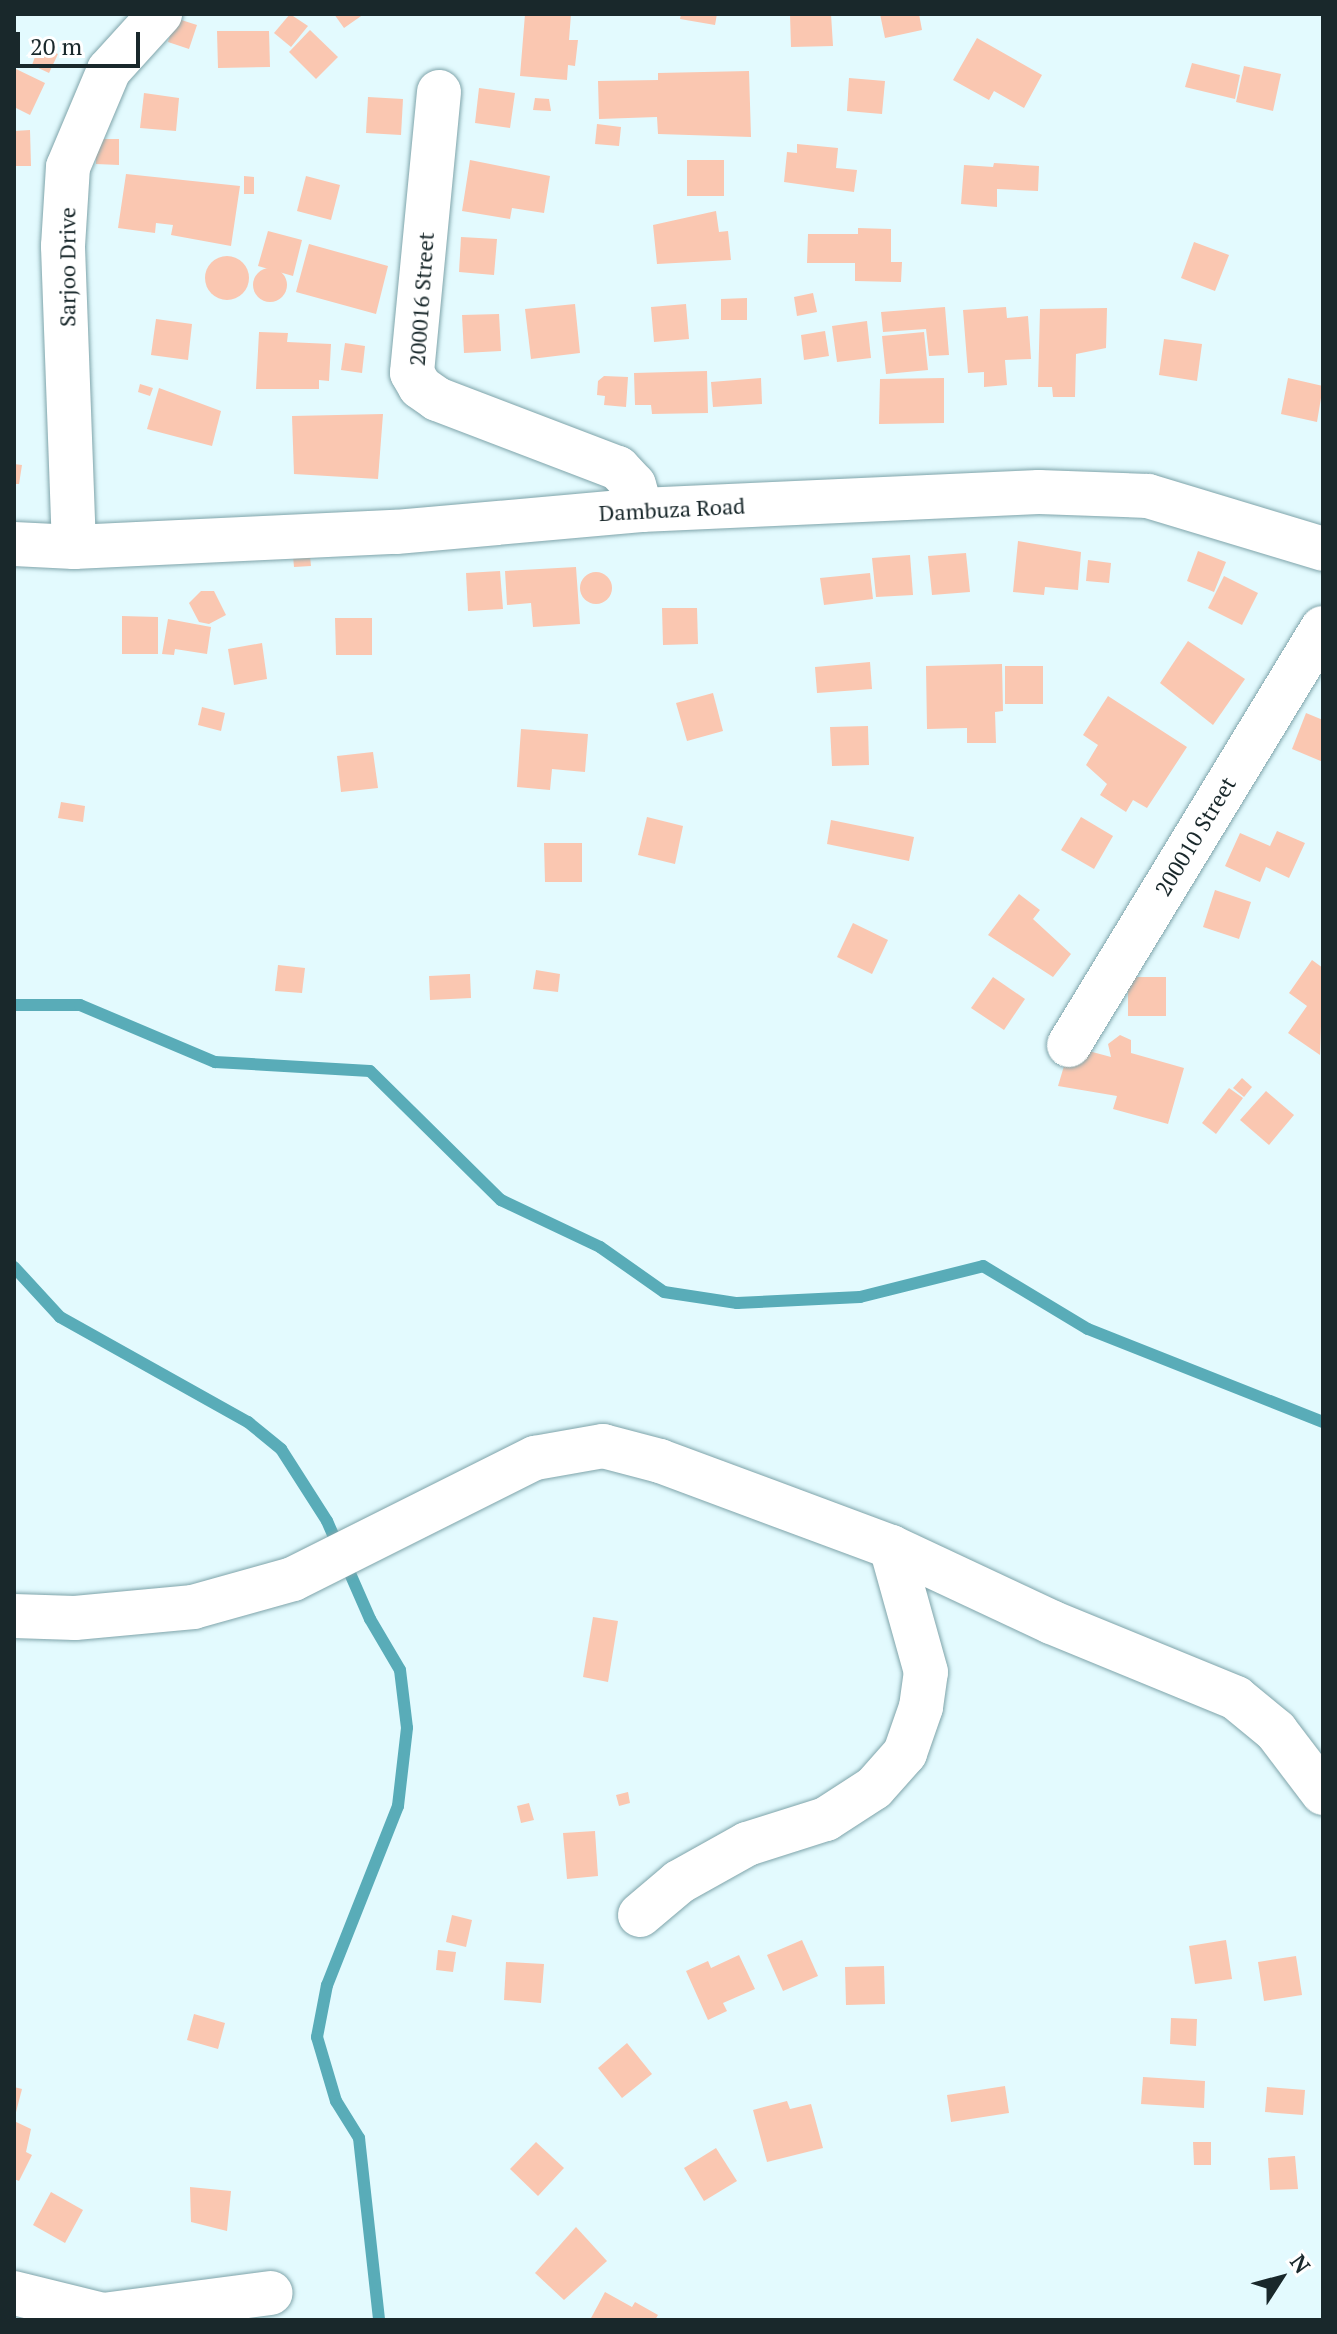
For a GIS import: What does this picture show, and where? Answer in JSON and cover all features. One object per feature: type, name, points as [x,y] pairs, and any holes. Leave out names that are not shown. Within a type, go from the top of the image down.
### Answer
[{"type":"street","name":"Sarjoo Drive","points":[[74,547],[63,246],[68,167],[109,70],[160,14]]},
{"type":"street","name":"200016 Street","points":[[439,92],[412,373],[420,387],[437,399],[618,468],[634,485],[641,510]]},
{"type":"street","name":"Dambuza Road","points":[[14,544],[74,547],[396,532],[641,510],[1039,492],[1148,496],[1323,549]]},
{"type":"street","name":"200010 Street","points":[[1069,1045],[1323,628]]},
{"type":"street","points":[[14,1616],[75,1618],[193,1607],[293,1579],[535,1458],[603,1446],[660,1461],[891,1547],[1051,1622],[1236,1698],[1276,1731],[1323,1793]]},
{"type":"street","points":[[640,1915],[679,1882],[747,1844],[826,1819],[874,1788],[905,1753],[921,1707],[926,1672],[891,1547]]},
{"type":"street","points":[[14,2293],[103,2315],[271,2293]]},
{"type":"building","points":[[290,14],[308,26],[291,47],[274,33]]},
{"type":"building","points":[[334,14],[364,14],[344,28]]},
{"type":"building","points":[[525,14],[571,14],[569,40],[578,40],[575,66],[568,65],[567,80],[520,76]]},
{"type":"building","points":[[681,14],[717,14],[715,25],[680,19]]},
{"type":"building","points":[[790,14],[831,14],[833,46],[791,47]]},
{"type":"building","points":[[880,14],[919,14],[922,30],[885,38]]},
{"type":"building","points":[[175,18],[197,25],[189,49],[168,42]]},
{"type":"building","points":[[310,30],[338,57],[316,79],[289,52]]},
{"type":"building","points":[[217,31],[269,31],[270,67],[218,68]]},
{"type":"building","points":[[977,38],[1042,75],[1024,108],[994,91],[989,100],[953,80]]},
{"type":"building","points":[[39,46],[58,54],[49,73],[32,65]]},
{"type":"building","points":[[1192,63],[1240,75],[1235,99],[1185,87]]},
{"type":"building","points":[[1244,66],[1281,74],[1273,111],[1236,102]]},
{"type":"building","points":[[14,68],[45,83],[30,115],[14,107]]},
{"type":"building","points":[[749,71],[751,137],[658,134],[657,117],[599,119],[598,81],[658,80],[658,73]]},
{"type":"building","points":[[849,78],[885,81],[882,114],[847,111]]},
{"type":"building","points":[[479,88],[515,93],[510,128],[475,123]]},
{"type":"building","points":[[144,93],[179,98],[176,131],[140,128]]},
{"type":"building","points":[[368,97],[403,99],[401,135],[366,133]]},
{"type":"building","points":[[535,98],[549,99],[551,111],[533,110]]},
{"type":"building","points":[[597,124],[621,127],[619,146],[595,144]]},
{"type":"building","points":[[30,130],[31,166],[14,166],[14,131]]},
{"type":"building","points":[[96,139],[119,139],[119,165],[96,164]]},
{"type":"building","points":[[797,144],[838,148],[836,168],[857,170],[854,192],[784,182],[787,152],[797,153]]},
{"type":"building","points":[[470,160],[550,176],[544,213],[512,208],[510,219],[462,211]]},
{"type":"building","points":[[687,160],[724,160],[724,196],[687,196]]},
{"type":"building","points":[[994,163],[1039,166],[1038,191],[997,189],[997,207],[961,204],[964,165],[993,167]]},
{"type":"building","points":[[126,174],[240,186],[231,246],[171,235],[173,225],[156,223],[155,233],[118,228]]},
{"type":"building","points":[[244,176],[254,177],[254,194],[244,194]]},
{"type":"building","points":[[306,176],[340,185],[331,220],[297,211]]},
{"type":"building","points":[[716,211],[719,232],[728,231],[731,260],[657,264],[653,225]]},
{"type":"building","points":[[858,228],[891,229],[891,262],[902,262],[901,282],[855,281],[855,263],[807,263],[808,234],[858,234]]},
{"type":"building","points":[[268,231],[302,240],[293,276],[258,266]]},
{"type":"building","points":[[461,237],[497,239],[494,275],[459,272]]},
{"type":"building","points":[[1194,242],[1229,255],[1215,291],[1181,278]]},
{"type":"building","points":[[309,244],[388,266],[376,314],[296,292]]},
{"type":"building","points":[[227,256],[242,263],[249,278],[242,293],[227,300],[212,293],[205,278],[212,263]]},
{"type":"building","points":[[270,268],[282,273],[287,285],[282,297],[270,302],[258,297],[253,285],[258,273]]},
{"type":"building","points":[[813,293],[817,312],[797,316],[794,297]]},
{"type":"building","points":[[747,298],[747,320],[721,320],[721,299]]},
{"type":"building","points":[[575,304],[580,353],[531,359],[525,309]]},
{"type":"building","points":[[686,304],[689,339],[654,342],[651,307]]},
{"type":"building","points":[[945,307],[949,355],[929,356],[926,329],[883,332],[881,312]]},
{"type":"building","points":[[1006,307],[1007,318],[1028,316],[1031,359],[1005,360],[1007,385],[984,387],[984,372],[968,373],[963,310]]},
{"type":"building","points":[[1107,308],[1106,348],[1076,354],[1075,397],[1053,397],[1052,387],[1038,387],[1040,309]]},
{"type":"building","points":[[499,314],[501,351],[464,353],[462,315]]},
{"type":"building","points":[[156,319],[192,324],[188,360],[151,355]]},
{"type":"building","points":[[867,321],[871,358],[837,362],[832,326]]},
{"type":"building","points":[[825,331],[829,356],[804,360],[801,335]]},
{"type":"building","points":[[259,332],[288,333],[287,342],[331,344],[329,381],[319,380],[319,389],[256,389]]},
{"type":"building","points":[[924,332],[928,370],[886,374],[882,336]]},
{"type":"building","points":[[1164,339],[1202,344],[1197,381],[1159,375]]},
{"type":"building","points":[[345,343],[365,346],[362,373],[341,370]]},
{"type":"building","points":[[707,371],[708,413],[652,414],[651,405],[635,405],[634,373]]},
{"type":"building","points":[[604,376],[628,377],[626,407],[604,405],[605,396],[597,395],[598,381]]},
{"type":"building","points":[[761,378],[762,404],[713,407],[711,382]]},
{"type":"building","points":[[944,378],[944,423],[879,424],[880,379]]},
{"type":"building","points":[[1288,378],[1323,386],[1317,422],[1281,414]]},
{"type":"building","points":[[140,384],[153,388],[150,396],[138,392]]},
{"type":"building","points":[[159,388],[221,411],[212,446],[147,429]]},
{"type":"building","points":[[383,414],[378,479],[294,474],[292,416]]},
{"type":"building","points":[[14,464],[22,465],[19,484],[14,484]]},
{"type":"building","points":[[1018,541],[1081,552],[1078,590],[1045,587],[1044,595],[1013,592]]},
{"type":"building","points":[[1198,551],[1226,562],[1214,592],[1187,581]]},
{"type":"building","points":[[966,553],[970,592],[932,595],[928,556]]},
{"type":"building","points":[[910,555],[913,595],[876,597],[872,558]]},
{"type":"building","points":[[293,556],[310,556],[311,566],[294,567]]},
{"type":"building","points":[[1088,560],[1111,563],[1109,583],[1086,581]]},
{"type":"building","points":[[576,567],[580,624],[533,627],[531,603],[507,605],[505,571]]},
{"type":"building","points":[[500,571],[503,609],[468,611],[466,573]]},
{"type":"building","points":[[596,572],[607,577],[612,588],[607,599],[596,604],[585,599],[580,588],[585,577]]},
{"type":"building","points":[[870,573],[873,599],[824,605],[820,578]]},
{"type":"building","points":[[1224,576],[1258,593],[1242,625],[1208,608]]},
{"type":"building","points":[[201,591],[214,591],[226,615],[209,624],[199,622],[189,603]]},
{"type":"building","points":[[662,608],[697,608],[698,644],[663,645]]},
{"type":"building","points":[[122,616],[158,617],[158,654],[122,654]]},
{"type":"building","points":[[335,618],[372,618],[372,655],[336,655]]},
{"type":"building","points":[[168,619],[211,627],[207,654],[175,649],[174,655],[162,654]]},
{"type":"building","points":[[1188,641],[1245,679],[1213,725],[1160,683]]},
{"type":"building","points":[[262,643],[267,679],[234,685],[228,649]]},
{"type":"building","points":[[870,662],[872,689],[817,693],[815,667]]},
{"type":"building","points":[[1002,664],[1003,711],[995,712],[996,743],[967,743],[967,728],[927,729],[926,666]]},
{"type":"building","points":[[1005,666],[1043,666],[1043,704],[1005,704]]},
{"type":"building","points":[[713,693],[723,731],[687,741],[676,703]]},
{"type":"building","points":[[1108,696],[1187,747],[1147,808],[1133,800],[1126,812],[1100,795],[1107,784],[1086,765],[1098,745],[1083,735]]},
{"type":"building","points":[[202,707],[225,713],[221,731],[198,725]]},
{"type":"building","points":[[1306,713],[1323,720],[1323,762],[1292,749]]},
{"type":"building","points":[[868,726],[869,765],[832,766],[830,727]]},
{"type":"building","points":[[521,729],[588,734],[585,772],[552,769],[550,790],[517,787]]},
{"type":"building","points":[[373,752],[378,788],[341,792],[337,756]]},
{"type":"building","points":[[61,802],[85,806],[83,822],[58,818]]},
{"type":"building","points":[[647,817],[683,826],[675,864],[638,855]]},
{"type":"building","points":[[1081,817],[1113,836],[1094,869],[1061,850]]},
{"type":"building","points":[[831,820],[914,837],[909,861],[827,844]]},
{"type":"building","points":[[1277,831],[1305,843],[1289,878],[1266,867],[1260,882],[1225,866],[1240,833],[1270,846]]},
{"type":"building","points":[[544,843],[582,843],[582,882],[545,882]]},
{"type":"building","points":[[1215,890],[1251,902],[1239,939],[1203,927]]},
{"type":"building","points":[[1019,894],[1040,910],[1033,919],[1071,954],[1053,977],[988,935]]},
{"type":"building","points":[[853,923],[888,940],[872,974],[837,957]]},
{"type":"building","points":[[1312,960],[1323,968],[1320,1055],[1288,1033],[1307,1006],[1289,993]]},
{"type":"building","points":[[278,965],[305,968],[302,993],[275,991]]},
{"type":"building","points":[[536,970],[560,974],[558,992],[533,989]]},
{"type":"building","points":[[470,974],[471,998],[430,1000],[429,976]]},
{"type":"building","points":[[993,977],[1025,999],[1004,1030],[971,1008]]},
{"type":"building","points":[[1128,977],[1166,977],[1166,1016],[1128,1016]]},
{"type":"building","points":[[1120,1035],[1131,1040],[1131,1053],[1184,1068],[1168,1124],[1113,1109],[1117,1096],[1058,1086],[1070,1046],[1111,1057],[1108,1044]]},
{"type":"building","points":[[1242,1078],[1252,1087],[1244,1097],[1233,1088]]},
{"type":"building","points":[[1229,1088],[1243,1098],[1216,1134],[1202,1123]]},
{"type":"building","points":[[1266,1091],[1294,1115],[1269,1145],[1240,1120]]},
{"type":"building","points":[[593,1617],[618,1621],[608,1682],[583,1677]]},
{"type":"building","points":[[628,1792],[630,1803],[619,1806],[616,1795]]},
{"type":"building","points":[[529,1803],[534,1820],[521,1823],[517,1806]]},
{"type":"building","points":[[595,1831],[598,1876],[567,1879],[563,1833]]},
{"type":"building","points":[[452,1915],[472,1920],[466,1947],[446,1942]]},
{"type":"building","points":[[802,1940],[818,1976],[783,1991],[767,1955]]},
{"type":"building","points":[[1226,1940],[1232,1979],[1195,1984],[1189,1946]]},
{"type":"building","points":[[438,1950],[456,1952],[453,1972],[436,1970]]},
{"type":"building","points":[[739,1955],[755,1989],[723,2003],[727,2011],[708,2020],[686,1971],[708,1961],[711,1968]]},
{"type":"building","points":[[1296,1956],[1302,1995],[1264,2001],[1258,1962]]},
{"type":"building","points":[[506,1962],[544,1964],[541,2003],[504,2000]]},
{"type":"building","points":[[884,1966],[885,2004],[846,2005],[845,1967]]},
{"type":"building","points":[[194,2014],[225,2023],[218,2049],[187,2040]]},
{"type":"building","points":[[1171,2018],[1197,2019],[1196,2046],[1170,2044]]},
{"type":"building","points":[[627,2043],[652,2074],[622,2098],[598,2068]]},
{"type":"building","points":[[1143,2077],[1205,2081],[1204,2108],[1141,2104]]},
{"type":"building","points":[[1005,2086],[1009,2113],[951,2122],[947,2095]]},
{"type":"building","points":[[14,2087],[22,2089],[15,2116],[14,2116]]},
{"type":"building","points":[[1267,2087],[1305,2090],[1303,2115],[1265,2112]]},
{"type":"building","points":[[787,2101],[790,2109],[811,2104],[823,2148],[767,2162],[753,2110]]},
{"type":"building","points":[[14,2121],[31,2129],[26,2152],[32,2155],[19,2181],[14,2179]]},
{"type":"building","points":[[536,2142],[564,2168],[538,2196],[510,2169]]},
{"type":"building","points":[[1193,2142],[1211,2142],[1211,2165],[1194,2165]]},
{"type":"building","points":[[716,2148],[737,2181],[704,2201],[684,2168]]},
{"type":"building","points":[[1295,2156],[1298,2189],[1270,2190],[1268,2158]]},
{"type":"building","points":[[190,2187],[231,2191],[227,2231],[191,2222]]},
{"type":"building","points":[[51,2192],[83,2210],[65,2243],[33,2225]]},
{"type":"building","points":[[576,2227],[607,2261],[564,2300],[535,2273]]},
{"type":"building","points":[[605,2292],[632,2307],[635,2302],[658,2315],[655,2320],[590,2320]]},
{"type":"waterway","points":[[14,1005],[80,1005],[215,1062],[370,1071],[501,1200],[600,1247],[664,1292],[737,1303],[860,1297],[983,1266],[1088,1329],[1323,1422]]},
{"type":"waterway","points":[[14,1267],[60,1317],[248,1422],[281,1449],[327,1521],[370,1619],[400,1670],[407,1728],[398,1806],[327,1985],[317,2037],[336,2101],[359,2138],[379,2320]]}]
